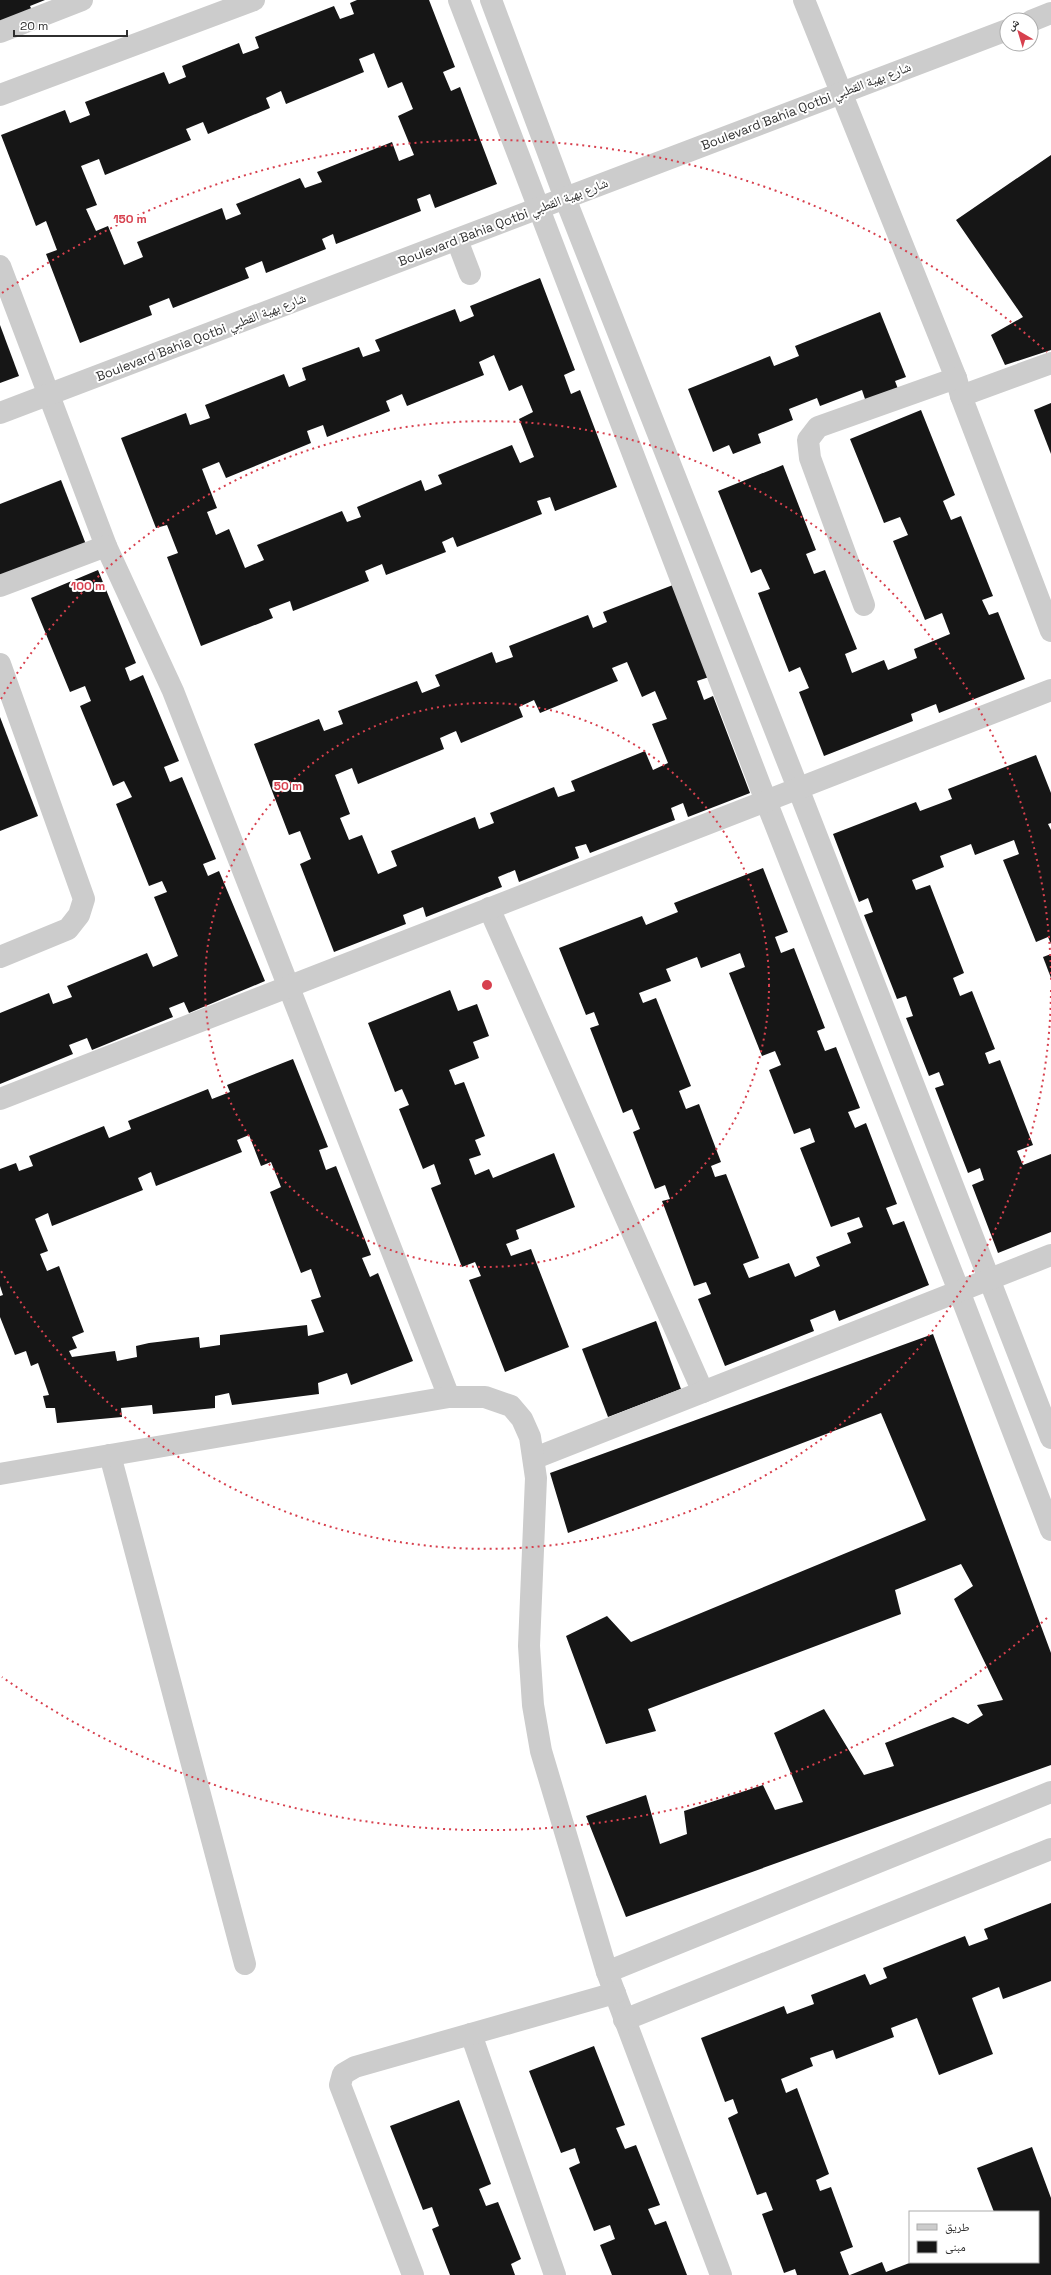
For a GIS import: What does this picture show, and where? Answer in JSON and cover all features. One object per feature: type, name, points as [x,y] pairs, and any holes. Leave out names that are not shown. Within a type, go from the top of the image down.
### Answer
[{"type":"street","points":[[0,32],[82,0]]},
{"type":"street","points":[[0,95],[254,0]]},
{"type":"street","points":[[459,0],[766,801],[959,1291],[1051,1530]]},
{"type":"street","points":[[491,0],[565,198],[798,788],[1051,1438]]},
{"type":"street","points":[[804,0],[959,387],[1051,631]]},
{"type":"street","points":[[1039,18],[1051,14]]},
{"type":"street","name":"Boulevard Bahia Qotbi شارع بهية القطبي","points":[[0,413],[999,33]]},
{"type":"street","points":[[456,240],[470,274]]},
{"type":"street","points":[[0,266],[106,546],[173,691],[449,1397]]},
{"type":"street","points":[[864,605],[810,458],[808,440],[818,427],[1051,362]]},
{"type":"street","points":[[0,586],[106,546]]},
{"type":"street","points":[[0,664],[84,899],[79,915],[68,929],[0,956]]},
{"type":"street","points":[[0,1099],[1051,690]]},
{"type":"street","points":[[489,908],[703,1392]]},
{"type":"street","points":[[535,1458],[1051,1254]]},
{"type":"street","points":[[0,1474],[449,1397],[486,1397],[511,1406],[522,1419],[530,1437],[535,1458],[536,1478],[529,1646],[533,1705],[541,1751],[607,1972],[721,2275]]},
{"type":"street","points":[[110,1455],[245,1964]]},
{"type":"street","points":[[607,1972],[1051,1792]]},
{"type":"street","points":[[624,2020],[1051,1849]]},
{"type":"street","points":[[413,2275],[340,2084],[341,2078],[347,2071],[355,2067],[615,1993]]},
{"type":"street","points":[[471,2034],[555,2275]]},
{"type":"building","points":[[0,0],[45,0],[30,6],[34,15],[0,28]]},
{"type":"building","points":[[357,0],[429,0],[455,67],[443,72],[451,91],[460,87],[497,184],[435,208],[430,194],[417,199],[421,211],[336,244],[333,234],[322,239],[326,249],[266,273],[262,261],[245,268],[249,278],[173,308],[169,298],[149,306],[152,315],[80,343],[46,254],[57,250],[46,221],[36,226],[1,135],[65,110],[70,123],[90,115],[85,102],[164,72],[169,84],[186,77],[182,66],[239,43],[243,54],[259,48],[255,37],[334,6],[340,19],[354,14],[350,3]],"holes":[[[374,53],[388,88],[402,82],[413,109],[398,116],[414,155],[399,161],[392,142],[317,172],[322,182],[305,188],[300,178],[236,204],[241,214],[226,220],[222,208],[137,242],[143,257],[124,265],[108,226],[96,231],[86,209],[97,205],[81,166],[99,159],[105,175],[191,140],[186,129],[203,122],[208,134],[270,108],[266,98],[281,91],[286,104],[364,72],[359,59]]]},
{"type":"building","points":[[1051,155],[1051,350],[1005,365],[991,335],[1023,317],[956,220]]},
{"type":"building","points":[[540,278],[575,370],[564,375],[571,394],[580,390],[617,487],[555,511],[550,497],[537,501],[542,514],[457,547],[453,537],[442,542],[446,552],[386,575],[382,564],[365,571],[369,581],[293,611],[290,601],[269,609],[273,618],[201,646],[167,557],[178,553],[167,525],[156,528],[121,438],[186,413],[190,425],[210,418],[205,405],[284,374],[289,387],[306,380],[302,368],[359,347],[363,357],[380,351],[375,340],[455,309],[460,322],[474,316],[470,306]],"holes":[[[494,355],[509,391],[522,385],[533,412],[519,419],[534,457],[520,463],[512,445],[438,475],[442,484],[425,491],[421,480],[357,507],[361,517],[347,522],[342,511],[257,545],[264,560],[245,568],[229,529],[216,535],[207,512],[217,508],[202,469],[219,462],[226,478],[311,443],[307,431],[323,425],[327,437],[390,411],[386,401],[402,394],[407,406],[484,375],[479,362]]]},
{"type":"building","points":[[880,312],[906,377],[895,381],[898,389],[866,402],[862,390],[820,406],[817,398],[789,409],[793,420],[758,434],[761,443],[733,454],[729,445],[713,452],[688,389],[770,356],[774,366],[799,356],[795,346]]},
{"type":"building","points":[[0,325],[19,376],[0,383]]},
{"type":"building","points":[[1051,403],[1051,454],[1034,410]]},
{"type":"building","points":[[921,410],[955,495],[943,501],[951,520],[961,516],[993,596],[982,600],[989,615],[998,612],[1025,679],[939,713],[936,704],[911,714],[913,721],[824,756],[799,692],[809,688],[800,667],[789,672],[758,593],[770,589],[761,569],[751,573],[718,491],[783,465],[816,550],[806,554],[814,574],[825,570],[857,649],[845,654],[852,673],[884,660],[888,670],[917,658],[914,649],[950,634],[942,613],[925,620],[893,541],[908,535],[900,517],[884,523],[850,439]]},
{"type":"building","points":[[61,480],[87,547],[3,581],[0,574],[0,504]]},
{"type":"building","points":[[98,570],[136,663],[125,668],[130,681],[143,675],[179,761],[164,767],[170,782],[182,777],[216,859],[203,864],[208,876],[219,871],[265,981],[189,1013],[184,1002],[169,1008],[173,1017],[92,1050],[87,1038],[69,1045],[73,1054],[0,1084],[0,1013],[49,993],[53,1004],[72,997],[67,986],[147,953],[153,967],[178,956],[154,897],[167,892],[162,881],[149,886],[116,804],[132,797],[124,781],[113,786],[80,706],[91,701],[85,686],[70,692],[31,598]]},
{"type":"building","points":[[673,585],[709,677],[697,681],[704,700],[713,696],[750,793],[688,817],[683,803],[671,808],[675,820],[590,853],[586,844],[575,847],[579,858],[519,882],[515,870],[498,877],[502,887],[426,917],[423,907],[403,915],[406,924],[334,952],[300,864],[311,859],[300,831],[289,835],[254,744],[319,719],[324,731],[343,724],[338,711],[417,681],[422,693],[440,686],[435,675],[492,652],[496,663],[513,657],[509,646],[588,615],[593,628],[607,622],[603,612]],"holes":[[[627,662],[642,697],[655,691],[667,719],[652,724],[668,763],[653,770],[645,751],[571,781],[575,791],[558,797],[554,787],[490,813],[494,823],[479,829],[475,817],[391,851],[397,866],[378,874],[362,835],[349,840],[340,818],[350,814],[335,775],[352,768],[358,784],[444,749],[440,738],[456,731],[461,743],[523,717],[519,707],[534,700],[540,713],[618,681],[612,668]]]},
{"type":"building","points":[[0,717],[38,816],[0,831]]},
{"type":"building","points":[[1036,755],[1051,793],[1051,823],[1048,824],[1051,830],[1051,944],[1048,937],[1036,942],[1003,860],[1019,854],[1014,840],[975,855],[971,844],[940,856],[944,867],[912,880],[916,890],[930,885],[964,973],[953,978],[960,996],[972,991],[995,1049],[985,1053],[989,1064],[1000,1060],[1033,1145],[1017,1151],[1023,1165],[1051,1154],[1051,1232],[998,1253],[972,1185],[984,1180],[980,1168],[968,1173],[935,1088],[944,1085],[939,1072],[929,1076],[906,1018],[913,1016],[906,996],[897,999],[864,915],[873,912],[868,898],[859,902],[833,834],[916,802],[920,811],[952,799],[948,789]]},
{"type":"building","points":[[763,868],[788,932],[775,937],[781,953],[794,948],[825,1028],[817,1031],[825,1051],[836,1047],[860,1108],[848,1112],[855,1128],[866,1123],[897,1204],[886,1208],[893,1225],[904,1221],[929,1285],[839,1321],[835,1310],[810,1320],[814,1331],[725,1366],[698,1299],[711,1294],[706,1282],[694,1286],[662,1201],[670,1199],[665,1185],[655,1189],[633,1132],[640,1129],[632,1109],[623,1113],[590,1028],[599,1025],[594,1012],[586,1015],[559,948],[642,916],[646,925],[678,912],[674,903]],"holes":[[[740,953],[745,967],[729,973],[762,1056],[775,1051],[781,1065],[769,1070],[794,1134],[810,1128],[815,1142],[800,1148],[831,1227],[859,1217],[863,1227],[847,1233],[851,1243],[816,1257],[820,1266],[795,1277],[789,1263],[749,1278],[743,1264],[759,1258],[726,1174],[715,1177],[711,1166],[721,1162],[699,1104],[686,1109],[679,1091],[691,1086],[656,998],[643,1003],[639,993],[671,981],[666,969],[697,957],[701,968]]]},
{"type":"building","points":[[1051,954],[1051,978],[1043,957]]},
{"type":"building","points":[[450,990],[458,1011],[477,1004],[489,1036],[473,1042],[479,1058],[449,1070],[455,1085],[464,1082],[485,1136],[475,1140],[481,1155],[469,1159],[475,1175],[489,1169],[493,1178],[554,1153],[575,1207],[516,1230],[519,1239],[506,1244],[511,1256],[531,1249],[569,1347],[505,1372],[469,1280],[481,1276],[475,1262],[462,1267],[431,1188],[441,1184],[434,1164],[423,1169],[399,1109],[409,1105],[402,1089],[395,1092],[368,1023]]},
{"type":"building","points":[[293,1059],[328,1147],[319,1150],[326,1170],[336,1166],[371,1255],[362,1258],[370,1277],[378,1273],[413,1361],[351,1385],[347,1373],[318,1383],[319,1394],[232,1405],[229,1393],[215,1396],[215,1408],[153,1414],[152,1405],[121,1408],[122,1417],[57,1423],[55,1408],[46,1408],[43,1396],[49,1395],[38,1363],[31,1366],[26,1351],[15,1355],[0,1317],[0,1296],[3,1295],[0,1286],[0,1169],[16,1163],[19,1171],[33,1166],[29,1156],[104,1126],[109,1138],[131,1129],[128,1121],[208,1089],[212,1099],[230,1092],[227,1085]],"holes":[[[249,1135],[261,1166],[271,1162],[281,1187],[270,1192],[301,1273],[311,1269],[321,1297],[311,1300],[324,1332],[308,1336],[307,1325],[220,1335],[220,1345],[200,1348],[199,1337],[149,1343],[136,1346],[137,1357],[117,1361],[115,1351],[72,1357],[69,1351],[77,1348],[72,1337],[84,1332],[59,1266],[47,1271],[40,1254],[48,1251],[35,1219],[48,1213],[52,1226],[143,1190],[138,1178],[151,1172],[156,1186],[242,1152],[237,1140]]]},
{"type":"building","points":[[656,1321],[681,1389],[608,1417],[582,1349]]},
{"type":"building","points":[[933,1334],[1051,1653],[1051,1765],[626,1917],[586,1816],[646,1795],[660,1844],[687,1834],[684,1811],[763,1785],[775,1810],[803,1802],[774,1733],[824,1709],[864,1775],[894,1766],[885,1743],[953,1717],[968,1724],[983,1715],[977,1705],[1003,1700],[954,1599],[973,1586],[961,1564],[895,1590],[901,1614],[648,1709],[656,1731],[606,1744],[566,1636],[607,1616],[631,1642],[926,1520],[881,1413],[568,1533],[550,1473]]},
{"type":"building","points":[[1051,1903],[1051,1981],[1003,1999],[999,1987],[972,1998],[993,2054],[939,2075],[917,2018],[891,2028],[894,2037],[836,2059],[833,2050],[810,2058],[813,2066],[781,2079],[786,2093],[797,2088],[829,2174],[816,2180],[820,2191],[831,2187],[853,2247],[840,2252],[849,2275],[797,2275],[795,2269],[784,2273],[762,2214],[773,2210],[766,2192],[757,2195],[728,2118],[738,2113],[733,2099],[725,2102],[701,2038],[784,2006],[787,2014],[814,2004],[811,1995],[865,1974],[870,1985],[887,1978],[883,1968],[965,1936],[969,1946],[988,1939],[984,1929]]},
{"type":"building","points":[[594,2046],[625,2125],[616,2128],[625,2149],[636,2145],[660,2205],[648,2209],[655,2225],[666,2221],[687,2275],[612,2275],[600,2245],[615,2239],[610,2225],[594,2231],[569,2168],[580,2163],[575,2148],[561,2153],[529,2071]]},
{"type":"building","points":[[459,2100],[491,2184],[479,2189],[486,2206],[498,2202],[521,2259],[511,2264],[515,2275],[450,2275],[432,2229],[439,2226],[432,2207],[423,2210],[390,2126]]},
{"type":"building","points":[[1032,2147],[1051,2198],[1051,2275],[850,2275],[882,2262],[886,2272],[909,2263],[1039,2263],[1039,2211],[994,2211],[977,2168]]}]
